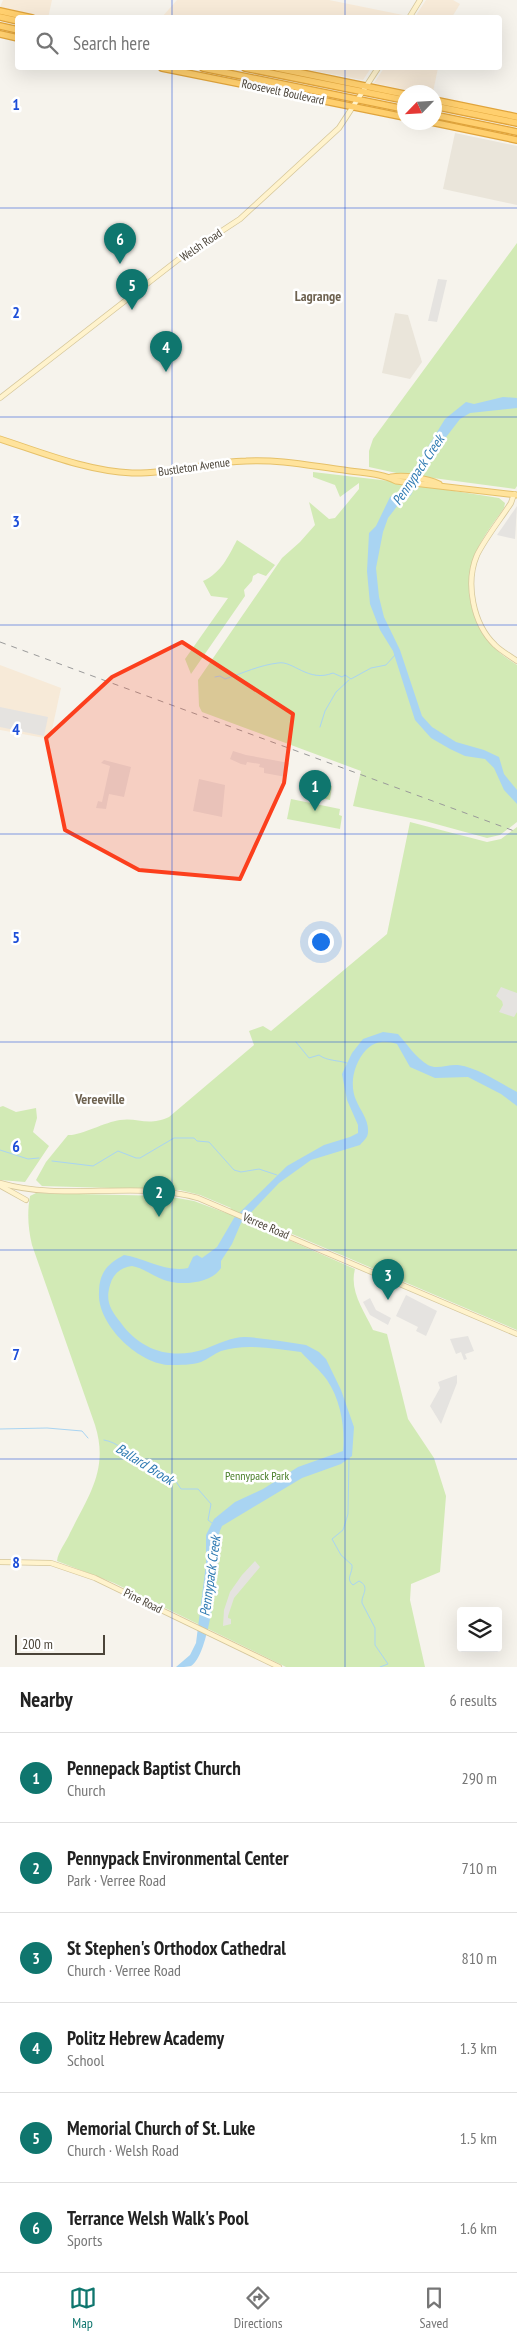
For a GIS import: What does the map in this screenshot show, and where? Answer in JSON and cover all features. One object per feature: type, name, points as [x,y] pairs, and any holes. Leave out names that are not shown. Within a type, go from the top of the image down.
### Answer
[{"type":"highway","points":[[0,11],[18,15]]},
{"type":"highway","points":[[0,17],[15,20]]},
{"type":"highway","points":[[0,26],[15,29]]},
{"type":"highway","points":[[0,34],[15,37]]},
{"type":"highway","name":"Roosevelt Boulevard","points":[[172,70],[397,116]]},
{"type":"highway","name":"Roosevelt Boulevard","points":[[213,70],[397,107]]},
{"type":"highway","name":"Roosevelt Boulevard","points":[[255,70],[397,93]]},
{"type":"highway","points":[[275,70],[291,77]]},
{"type":"highway","name":"Roosevelt Boulevard","points":[[284,70],[397,98]]},
{"type":"highway","points":[[243,76],[276,91]]},
{"type":"highway","points":[[442,102],[517,117]]},
{"type":"highway","points":[[442,108],[517,123]]},
{"type":"highway","points":[[442,117],[517,132]]},
{"type":"highway","points":[[442,124],[517,140]]},
{"type":"main road","points":[[411,15],[420,0]]},
{"type":"main road","name":"Welsh Road","points":[[0,398],[179,259],[240,219],[340,128],[377,70]]},
{"type":"main road","name":"Bustleton Avenue","points":[[0,439],[83,465],[123,472],[164,472],[219,463],[258,461],[310,465],[516,494]]},
{"type":"main road","points":[[516,494],[477,556],[472,576],[475,610],[483,628],[495,645],[517,661]]},
{"type":"main road","points":[[0,1184],[26,1200]]},
{"type":"main road","name":"Verree Road","points":[[0,1184],[29,1189],[173,1192],[198,1198],[517,1334]]},
{"type":"main road","name":"Pine Road","points":[[0,1562],[52,1563],[96,1578],[279,1667]]},
{"type":"highlighted area","points":[[182,642],[293,714],[284,783],[240,879],[139,870],[65,830],[46,738],[112,677]]},
{"type":"shaded area","points":[[3,0],[52,0],[49,15],[35,15],[0,7]]},
{"type":"shaded area","points":[[177,0],[329,0],[403,15],[164,15]]},
{"type":"shaded area","points":[[426,0],[453,0],[460,4],[453,15],[416,15]]},
{"type":"shaded area","points":[[310,70],[370,70],[363,80]]},
{"type":"shaded area","points":[[383,70],[438,70],[434,85],[397,85],[397,88],[374,83]]},
{"type":"shaded area","points":[[455,133],[517,146],[517,205],[443,189]]},
{"type":"shaded area","points":[[438,279],[447,280],[437,322],[428,321]]},
{"type":"shaded area","points":[[395,313],[408,315],[422,362],[410,379],[382,373]]},
{"type":"shaded area","points":[[517,506],[515,539],[497,535]]},
{"type":"shaded area","points":[[0,665],[61,688],[50,739],[0,730]]},
{"type":"shaded area","points":[[0,707],[48,717],[44,736],[0,727]]},
{"type":"shaded area","points":[[233,751],[289,763],[286,777],[264,773],[264,768],[259,767],[260,764],[247,762],[246,765],[230,759]]},
{"type":"shaded area","points":[[104,760],[131,767],[124,797],[109,794],[106,809],[96,808],[98,801],[102,802],[110,766],[101,763]]},
{"type":"shaded area","points":[[199,779],[225,785],[222,817],[193,811]]},
{"type":"shaded area","points":[[501,987],[517,993],[517,1012],[514,1017],[499,1012],[503,1005],[502,1001],[496,996]]},
{"type":"shaded area","points":[[406,1295],[437,1311],[426,1336],[416,1331],[418,1327],[396,1316]]},
{"type":"shaded area","points":[[370,1298],[376,1310],[391,1318],[388,1325],[370,1315],[363,1302]]},
{"type":"shaded area","points":[[468,1336],[474,1351],[465,1354],[467,1359],[464,1360],[461,1352],[456,1354],[450,1339]]},
{"type":"shaded area","points":[[457,1375],[457,1383],[441,1424],[430,1406],[440,1388],[438,1382]]},
{"type":"shaded area","points":[[255,1561],[260,1567],[234,1598],[228,1616],[231,1619],[231,1624],[223,1626],[224,1610],[230,1592]]},
{"type":"green space","points":[[517,243],[517,486],[515,489],[433,478],[429,487],[499,498],[505,503],[504,508],[477,550],[469,584],[470,600],[481,630],[502,655],[517,665],[517,822],[500,835],[487,838],[425,821],[353,806],[361,771],[202,712],[199,706],[198,680],[282,558],[315,525],[309,502],[329,519],[335,518],[359,489],[359,483],[340,497],[335,485],[313,477],[313,472],[398,482],[401,474],[369,467],[369,451],[373,439]]},
{"type":"green space","points":[[237,540],[275,565],[266,576],[258,573],[253,576],[252,581],[244,590],[245,596],[191,674],[185,659],[228,598],[211,596],[203,581],[215,574]]},
{"type":"green space","points":[[309,776],[332,786],[330,800],[306,795]]},
{"type":"green space","points":[[291,799],[340,809],[339,815],[342,816],[340,829],[287,819]]},
{"type":"green space","name":"Pennypack Park","points":[[410,822],[487,842],[501,839],[517,827],[517,1330],[257,1219],[252,1224],[355,1269],[354,1285],[358,1301],[373,1330],[387,1334],[408,1419],[434,1458],[446,1496],[440,1572],[411,1584],[410,1600],[425,1667],[286,1667],[114,1583],[57,1561],[60,1551],[95,1481],[100,1455],[99,1441],[32,1245],[28,1220],[29,1202],[30,1196],[36,1193],[166,1196],[194,1201],[226,1213],[231,1208],[200,1195],[180,1190],[42,1186],[36,1180],[46,1162],[68,1135],[120,1120],[149,1122],[169,1117],[254,1045],[249,1031],[263,1026],[271,1031],[387,934]]},
{"type":"green space","points":[[3,1106],[16,1112],[36,1108],[37,1118],[33,1132],[49,1146],[25,1182],[0,1180],[0,1107]]},
{"type":"water","name":"Pennypack Creek","points":[[503,397],[517,398],[517,408],[470,413],[460,419],[427,462],[411,495],[398,505],[388,518],[383,532],[376,568],[379,597],[384,617],[400,650],[422,716],[432,727],[456,742],[484,750],[499,757],[504,774],[517,790],[517,804],[504,790],[494,768],[485,759],[465,756],[450,749],[431,738],[415,720],[393,651],[380,630],[370,604],[367,571],[369,533],[376,526],[390,497],[405,489],[415,468],[445,419],[466,402],[474,404]]},
{"type":"water","name":"Pennypack Creek","points":[[383,1032],[398,1034],[416,1055],[428,1065],[435,1067],[458,1065],[481,1072],[496,1080],[517,1092],[517,1106],[501,1094],[468,1077],[435,1078],[410,1067],[397,1044],[388,1042],[377,1043],[369,1047],[362,1055],[354,1074],[354,1094],[366,1119],[368,1128],[367,1136],[360,1145],[311,1160],[279,1183],[241,1223],[232,1244],[221,1261],[221,1268],[210,1277],[195,1282],[178,1283],[160,1278],[132,1266],[118,1272],[110,1285],[109,1301],[117,1318],[129,1333],[158,1351],[181,1354],[205,1349],[230,1339],[245,1337],[306,1345],[319,1352],[326,1359],[341,1390],[354,1427],[352,1456],[341,1464],[302,1478],[222,1526],[218,1541],[218,1568],[213,1605],[202,1649],[197,1660],[191,1666],[176,1667],[190,1655],[196,1643],[206,1564],[206,1535],[214,1519],[235,1502],[263,1489],[298,1467],[343,1451],[341,1414],[336,1397],[327,1380],[301,1352],[261,1347],[240,1347],[221,1351],[198,1363],[182,1365],[159,1363],[146,1358],[122,1341],[105,1317],[100,1305],[99,1293],[102,1275],[113,1262],[124,1255],[164,1267],[188,1268],[193,1257],[197,1255],[202,1258],[217,1247],[234,1218],[287,1166],[324,1145],[358,1133],[358,1125],[347,1100],[342,1074],[352,1053],[363,1039]]},
{"type":"waterway","points":[[215,677],[220,676],[225,679],[252,669],[284,663],[316,675],[333,673],[342,677],[345,675],[351,679],[371,668],[386,665],[395,655]]},
{"type":"waterway","points":[[320,727],[325,711],[336,692],[349,680]]},
{"type":"waterway","points":[[296,1042],[309,1058],[319,1055],[347,1063]]},
{"type":"waterway","points":[[52,1161],[93,1166],[118,1151],[140,1158],[174,1138],[194,1138],[197,1141],[209,1142],[234,1170],[241,1172],[259,1169],[277,1175]]},
{"type":"waterway","points":[[0,1150],[28,1159],[39,1158]]},
{"type":"waterway","name":"Ballard Brook","points":[[0,1429],[47,1428],[82,1431],[88,1438]]},
{"type":"waterway","name":"Ballard Brook","points":[[104,1440],[117,1445],[148,1465],[161,1476],[175,1480],[181,1489],[198,1489],[211,1504],[208,1520],[212,1523]]},
{"type":"waterway","points":[[349,1457],[348,1514],[343,1530],[332,1539],[341,1555],[352,1565],[349,1578],[351,1583],[353,1585],[359,1581],[363,1583],[365,1588],[362,1603],[375,1628],[375,1645],[388,1664],[380,1667]]},
{"type":"railway","points":[[0,642],[517,832]]},
{"type":"place","name":"Terrance Welsh Walk's Pool","points":[[120,264]]},
{"type":"place","name":"Memorial Church of St. Luke","points":[[132,310]]},
{"type":"place","name":"Politz Hebrew Academy","points":[[166,372]]},
{"type":"place","name":"Pennepack Baptist Church","points":[[315,811]]},
{"type":"place","name":"Pennypack Environmental Center","points":[[159,1217]]},
{"type":"place","name":"St Stephen's Orthodox Cathedral","points":[[388,1300]]},
{"type":"district","name":"Lagrange","points":[[318,296]]},
{"type":"district","name":"Vereeville","points":[[100,1099]]}]
